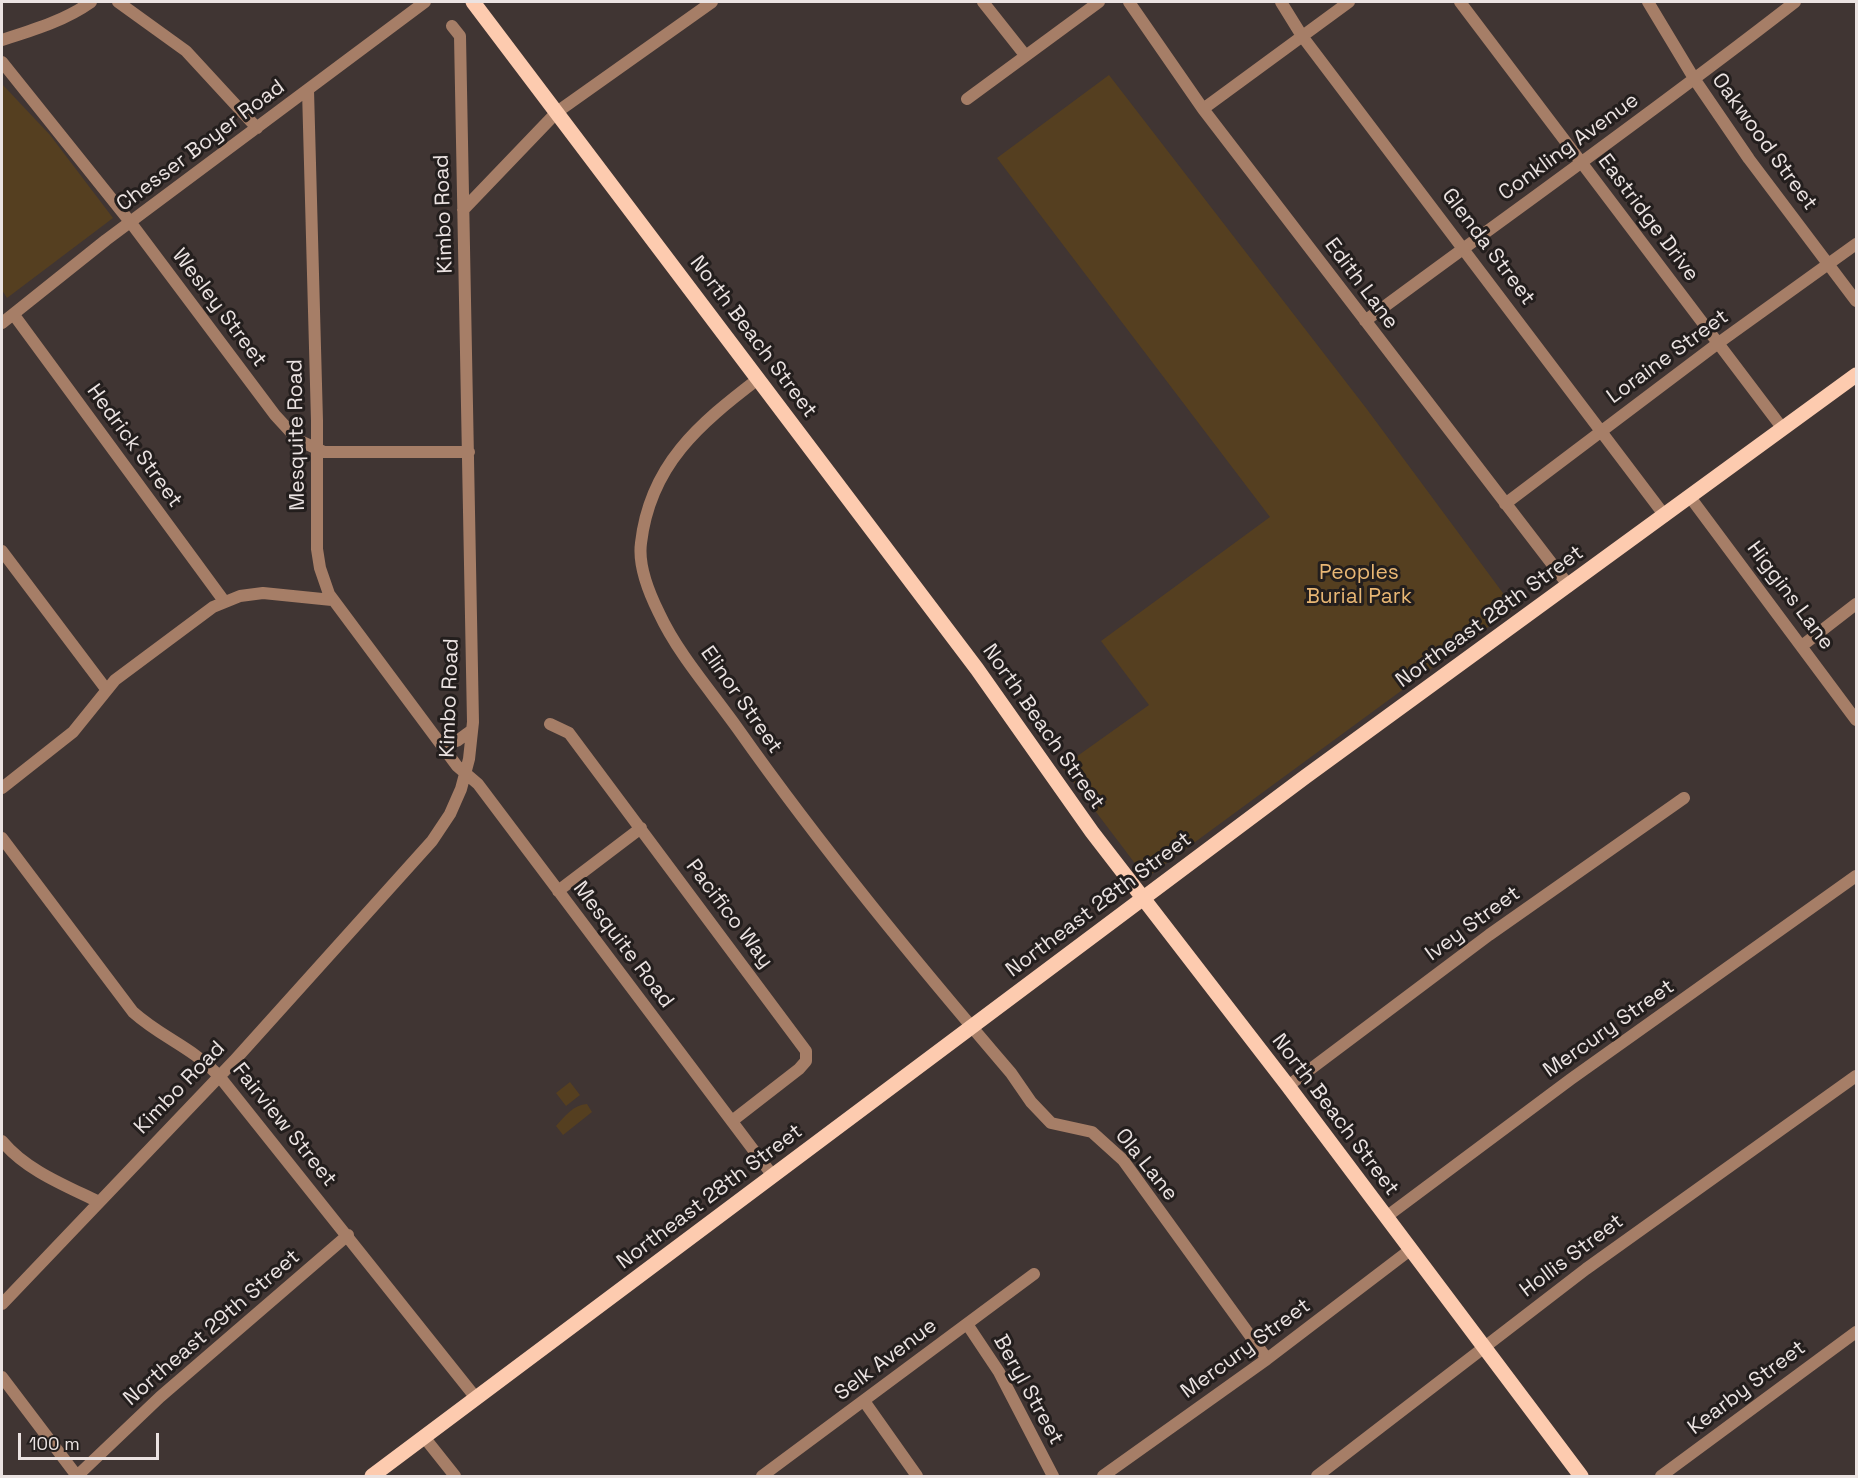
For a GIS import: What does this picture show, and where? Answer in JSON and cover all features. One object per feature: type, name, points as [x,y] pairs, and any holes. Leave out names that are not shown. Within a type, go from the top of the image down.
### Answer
[{"type":"main road","name":"North Beach Street","points":[[473,2],[977,669],[1050,777],[1288,1086],[1581,1476]]},
{"type":"main road","name":"Northeast 28th Street","points":[[372,1476],[1142,899],[1857,375]]},
{"type":"street","points":[[2,40],[42,28],[79,11],[91,2]]},
{"type":"street","points":[[118,2],[186,51],[257,128]]},
{"type":"street","name":"Chesser Boyer Road","points":[[2,323],[425,2]]},
{"type":"street","points":[[463,210],[557,112],[712,2]]},
{"type":"street","points":[[983,2],[1025,55]]},
{"type":"street","points":[[967,99],[1099,2]]},
{"type":"street","name":"Edith Lane","points":[[1129,2],[1203,109],[1569,586]]},
{"type":"street","name":"Glenda Street","points":[[1281,2],[1302,36],[1602,429],[1665,516]]},
{"type":"street","points":[[1203,109],[1349,2]]},
{"type":"street","name":"Eastridge Drive","points":[[1460,2],[1783,429]]},
{"type":"street","name":"Oakwood Street","points":[[1648,2],[1695,80],[1749,159],[1857,301]]},
{"type":"street","name":"Conkling Avenue","points":[[1365,321],[1695,80],[1795,2]]},
{"type":"street","name":"Kimbo Road","points":[[2,1304],[219,1076],[432,841],[450,814],[466,773],[472,730],[469,452],[460,36],[452,26]]},
{"type":"street","name":"Wesley Street","points":[[2,62],[131,223],[282,424],[298,440],[317,450]]},
{"type":"street","name":"Mesquite Road","points":[[308,90],[318,558],[332,600],[439,741],[478,784],[773,1176]]},
{"type":"street","name":"Loraine Street","points":[[1505,504],[1717,344],[1857,244]]},
{"type":"street","name":"Hedrick Street","points":[[14,315],[224,601]]},
{"type":"street","name":"Elinor Street","points":[[758,379],[693,433],[675,453],[661,476],[651,501],[640,544],[644,575],[659,613],[677,642],[768,771],[971,1027]]},
{"type":"street","points":[[317,450],[469,452]]},
{"type":"street","name":"Higgins Lane","points":[[1690,497],[1857,720]]},
{"type":"street","points":[[2,551],[106,689]]},
{"type":"street","points":[[2,788],[73,732],[106,689],[185,627],[224,601],[262,593],[332,600]]},
{"type":"street","points":[[1803,645],[1857,604]]},
{"type":"street","name":"Pacifico Way","points":[[550,724],[569,733],[806,1051],[806,1061],[800,1070],[732,1121]]},
{"type":"street","points":[[439,741],[457,741],[472,730]]},
{"type":"street","name":"Ivey Street","points":[[1288,1086],[1489,935],[1684,798]]},
{"type":"street","points":[[558,891],[641,828]]},
{"type":"street","name":"Fairview Street","points":[[2,838],[134,1012],[145,1022],[201,1056],[219,1076],[476,1398]]},
{"type":"street","name":"Mercury Street","points":[[1386,1217],[1571,1079],[1857,876]]},
{"type":"street","name":"Ola Lane","points":[[971,1027],[1046,1119],[1051,1123],[1092,1132],[1123,1160],[1267,1359]]},
{"type":"street","name":"Hollis Street","points":[[1317,1476],[1431,1391],[1586,1269],[1857,1076]]},
{"type":"street","points":[[2,1142],[22,1161],[39,1172],[97,1202]]},
{"type":"street","name":"Northeast 29th Street","points":[[77,1476],[160,1396],[348,1235]]},
{"type":"street","name":"Mercury Street","points":[[1103,1476],[1267,1359],[1410,1250]]},
{"type":"street","name":"Selk Avenue","points":[[764,1476],[1034,1274]]},
{"type":"street","name":"Beryl Street","points":[[967,1324],[995,1365],[1053,1476]]},
{"type":"street","name":"Kearby Street","points":[[1661,1476],[1857,1332]]},
{"type":"street","points":[[2,1377],[77,1476]]},
{"type":"street","points":[[864,1401],[917,1476]]},
{"type":"street","points":[[424,1437],[454,1476]]},
{"type":"green space","name":"Peoples Burial Park","points":[[1109,75],[1366,408],[1514,608],[1146,878],[1062,767],[1149,705],[1101,641],[1270,517],[997,158]]},
{"type":"green space","points":[[2,84],[50,135],[113,218],[7,298],[2,290]]},
{"type":"green space","points":[[570,1082],[580,1095],[566,1106],[556,1093]]},
{"type":"green space","points":[[587,1104],[592,1112],[563,1135],[556,1126],[573,1109]]}]
